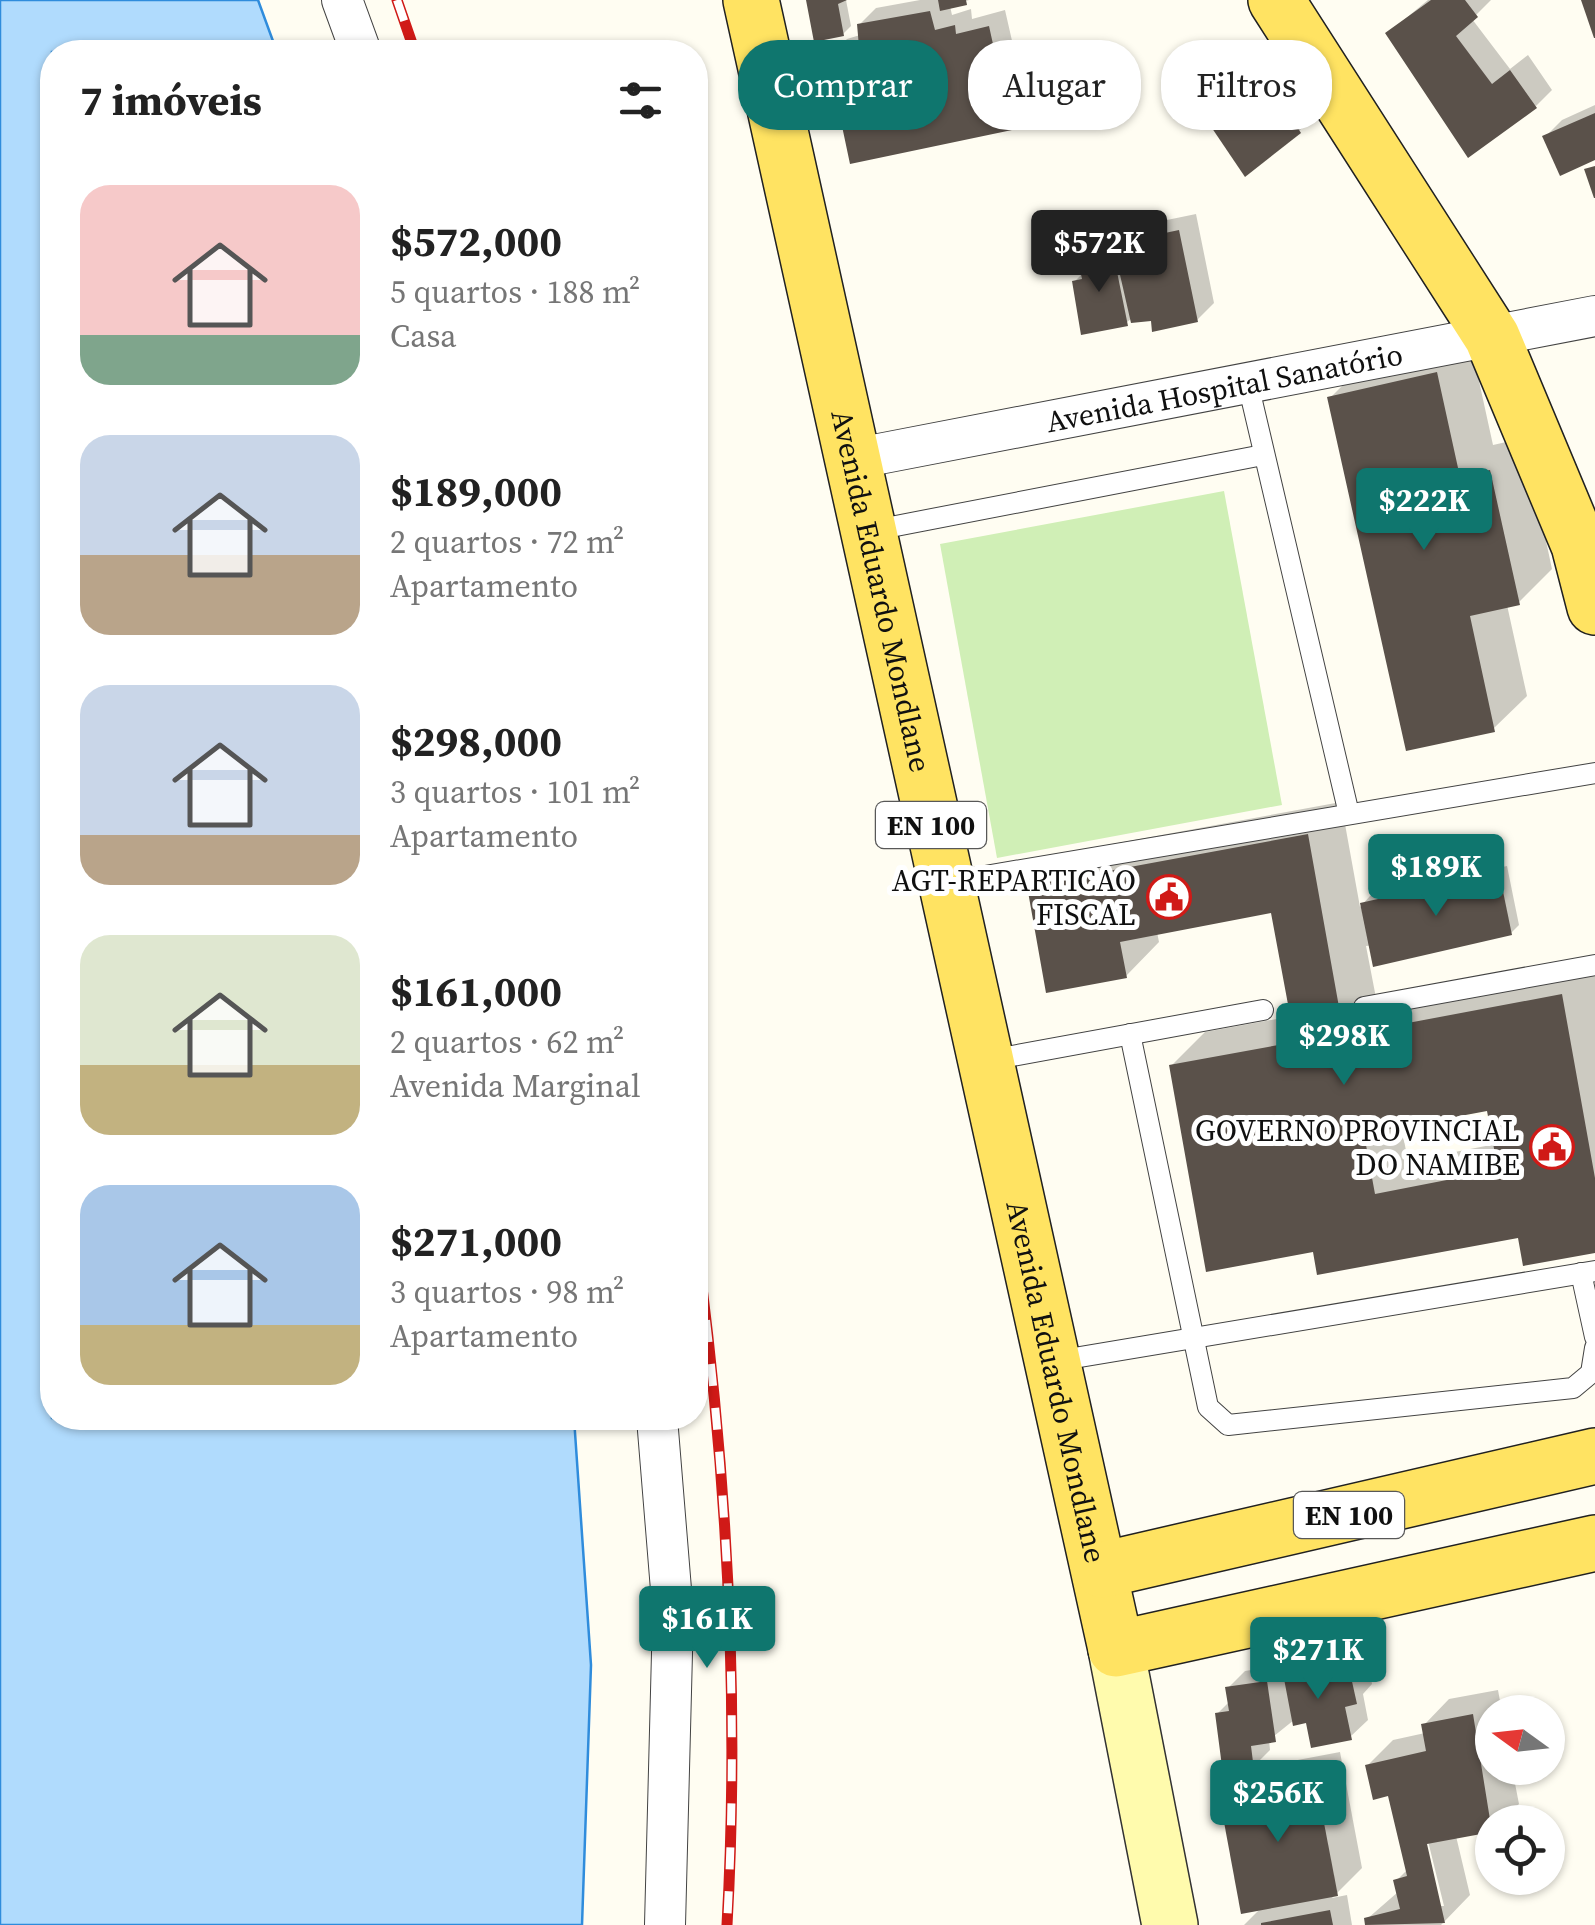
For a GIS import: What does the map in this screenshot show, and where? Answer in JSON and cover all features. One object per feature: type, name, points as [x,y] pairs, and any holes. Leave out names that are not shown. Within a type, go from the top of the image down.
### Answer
[{"type":"main road","name":"Avenida Eduardo Mondlane","points":[[752,0],[983,1062],[1102,1570],[1116,1649]]},
{"type":"main road","points":[[1276,0],[1492,337],[1579,545],[1595,607]]},
{"type":"main road","name":"EN 100","points":[[1102,1570],[1595,1456]]},
{"type":"main road","name":"EN 100","points":[[1116,1649],[1204,1626],[1595,1542]]},
{"type":"main road","points":[[1189,1552],[1204,1626]]},
{"type":"main road","points":[[1116,1649],[1170,1925]]},
{"type":"street","points":[[342,0],[357,40]]},
{"type":"street","name":"Avenida Hospital Sanatório","points":[[854,459],[1595,316]]},
{"type":"street","points":[[658,1430],[673,1614],[665,1925]]},
{"type":"lane","points":[[1248,384],[1349,814]]},
{"type":"lane","points":[[868,531],[1263,455]]},
{"type":"lane","points":[[944,883],[1595,773]]},
{"type":"lane","points":[[1364,1007],[1595,966]]},
{"type":"lane","points":[[983,1062],[1263,1010]]},
{"type":"lane","points":[[1130,1034],[1208,1407],[1228,1426],[1573,1388],[1591,1373],[1595,1348]]},
{"type":"lane","points":[[1056,1362],[1588,1272],[1595,1337]]},
{"type":"green space","points":[[1224,491],[1282,805],[997,858],[940,544]]},
{"type":"water","points":[[0,0],[258,0],[273,40],[40,40],[40,1430],[575,1430],[591,1665],[582,1925],[0,1925]]},
{"type":"building","points":[[806,0],[847,0],[838,4],[844,36],[814,40]]},
{"type":"building","points":[[938,0],[966,0],[967,5],[940,11]]},
{"type":"building","points":[[1431,0],[1465,0],[1478,17],[1456,36],[1492,84],[1510,70],[1537,108],[1468,158],[1385,33]]},
{"type":"building","points":[[1581,0],[1595,0],[1595,38],[1594,38]]},
{"type":"building","points":[[930,11],[935,30],[955,25],[956,34],[989,26],[992,40],[968,40],[968,130],[1012,130],[850,164],[843,130],[948,130],[948,40],[858,40],[857,24]]},
{"type":"building","points":[[1595,113],[1595,160],[1560,176],[1542,136]]},
{"type":"building","points":[[1213,130],[1299,130],[1301,133],[1245,177]]},
{"type":"building","points":[[1595,166],[1595,198],[1594,198],[1584,169]]},
{"type":"building","points":[[1179,230],[1198,322],[1152,332],[1151,321],[1131,323],[1113,244]]},
{"type":"building","points":[[1113,252],[1128,326],[1081,335],[1072,281],[1082,279],[1078,260]]},
{"type":"building","points":[[1437,372],[1460,477],[1490,470],[1520,605],[1470,616],[1495,732],[1406,751],[1327,397]]},
{"type":"building","name":"GOVERNO PROVINCIAL DO NAMIBE","points":[[1308,834],[1344,1035],[1562,994],[1595,1178],[1595,1253],[1523,1266],[1518,1238],[1317,1275],[1313,1252],[1206,1272],[1169,1065],[1295,1042],[1271,913],[1120,942],[1127,978],[1046,993],[1027,886]],"holes":[[[1487,1111],[1498,1170],[1375,1194],[1364,1134]]]},
{"type":"building","points":[[1499,872],[1512,935],[1373,967],[1360,903]]},
{"type":"building","points":[[1315,1656],[1320,1683],[1351,1677],[1357,1704],[1345,1707],[1352,1740],[1311,1748],[1306,1723],[1293,1726],[1281,1663]]},
{"type":"building","points":[[1267,1681],[1276,1742],[1251,1746],[1254,1770],[1223,1774],[1215,1713],[1229,1711],[1225,1687]]},
{"type":"building","points":[[1473,1714],[1475,1785],[1484,1785],[1488,1805],[1475,1805],[1475,1835],[1427,1844],[1445,1923],[1365,1925],[1364,1918],[1400,1909],[1393,1880],[1407,1876],[1388,1796],[1373,1800],[1365,1765],[1426,1751],[1421,1724]]},
{"type":"building","points":[[1315,1776],[1338,1896],[1241,1914],[1219,1795]]},
{"type":"building","points":[[1330,1910],[1333,1925],[1261,1925],[1261,1923]]},
{"type":"railway","points":[[397,0],[411,40]]},
{"type":"railway","points":[[708,1338],[722,1491],[731,1665],[727,1925]]},
{"type":"place","name":"AGT-REPARTICAO FISCAL","points":[[1169,897]]},
{"type":"place","name":"GOVERNO PROVINCIAL DO NAMIBE","points":[[1552,1147]]}]
